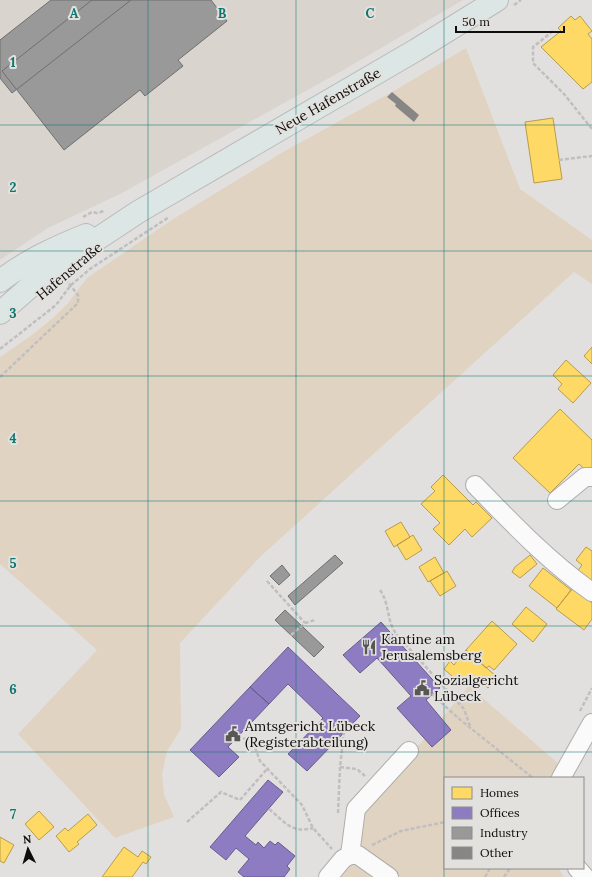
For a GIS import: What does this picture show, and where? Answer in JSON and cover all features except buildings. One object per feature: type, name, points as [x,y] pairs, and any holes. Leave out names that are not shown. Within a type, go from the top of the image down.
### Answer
[{"type":"main road","name":"Neue Hafenstraße","points":[[165,207],[416,50],[502,4]]},
{"type":"main road","name":"Hafenstraße","points":[[0,314],[55,267],[138,212],[165,207]]},
{"type":"main road","name":"Hafenstraße","points":[[0,330],[138,212]]},
{"type":"main road","points":[[0,281],[16,269],[46,252],[138,212]]},
{"type":"street","points":[[0,302],[12,291],[45,275]]},
{"type":"street","points":[[558,500],[585,477],[592,477]]},
{"type":"street","points":[[476,485],[518,528],[555,562],[592,592]]},
{"type":"street","points":[[562,777],[592,723]]},
{"type":"street","points":[[328,877],[350,856],[356,809],[409,751]]},
{"type":"street","points":[[350,856],[389,877]]},
{"type":"street","points":[[578,869],[585,877]]},
{"type":"path","points":[[502,4],[521,0]]},
{"type":"path","points":[[553,31],[533,47],[533,63],[564,94],[592,129]]},
{"type":"path","points":[[559,160],[592,156]]},
{"type":"path","points":[[0,349],[56,305],[71,286],[165,207]]},
{"type":"path","points":[[0,377],[78,303],[78,295],[71,286]]},
{"type":"path","points":[[268,581],[305,622]]},
{"type":"path","points":[[380,590],[384,595],[392,628],[396,636],[464,710],[470,727]]},
{"type":"path","points":[[291,635],[305,622],[315,620]]},
{"type":"path","points":[[432,694],[458,718],[490,741],[532,777]]},
{"type":"path","points":[[338,819],[340,767],[344,732]]},
{"type":"path","points":[[237,738],[252,739],[260,761],[302,805],[313,828],[350,856],[402,830],[444,822]]},
{"type":"path","points":[[340,767],[357,769],[376,787]]},
{"type":"path","points":[[187,822],[221,792],[240,800],[267,769]]},
{"type":"path","points":[[269,809],[297,830],[313,828]]},
{"type":"shaded area","points":[[0,0],[463,0],[340,72],[122,193],[48,228],[0,260]]},
{"type":"shaded area","points":[[466,48],[520,189],[592,240],[592,284],[574,272],[259,558],[180,643],[181,729],[167,751],[162,774],[164,794],[174,817],[115,838],[18,734],[97,650],[0,564],[0,357],[32,335],[54,317],[68,303],[87,278],[173,219],[283,152],[392,92]]},
{"type":"shaded area","points":[[469,686],[561,766],[555,777],[444,777],[444,869],[559,869],[564,877],[400,877],[342,836]]},
{"type":"shaded area","points":[[354,865],[367,869],[379,877],[335,877],[342,869]]},
{"type":"place","name":"Kantine am Jerusalemsberg","points":[[369,647]]},
{"type":"place","name":"Sozialgericht Lübeck","points":[[422,688]]},
{"type":"place","name":"Amtsgericht Lübeck (Registerabteilung)","points":[[233,734]]}]
